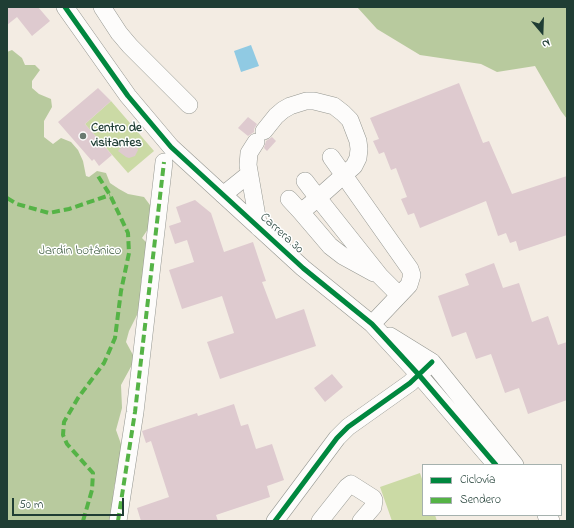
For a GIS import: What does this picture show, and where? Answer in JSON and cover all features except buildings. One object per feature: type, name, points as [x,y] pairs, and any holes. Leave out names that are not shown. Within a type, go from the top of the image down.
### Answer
[{"type":"street","name":"Carrera 30","points":[[65,7],[128,96],[171,147],[303,268],[372,324],[432,362],[514,464]]},
{"type":"street","points":[[102,7],[119,33],[130,46],[189,105]]},
{"type":"street","points":[[259,228],[248,165],[249,153],[276,116],[290,106],[298,103],[314,101],[334,106],[350,120],[358,141],[358,158],[354,166],[345,175],[301,212]]},
{"type":"street","points":[[331,157],[345,175],[412,275],[409,285],[372,324]]},
{"type":"street","points":[[118,521],[134,412],[164,162]]},
{"type":"street","points":[[223,195],[250,174]]},
{"type":"street","points":[[305,180],[380,276],[399,295]]},
{"type":"street","points":[[289,199],[330,246],[343,256],[380,276]]},
{"type":"street","name":"Carrera 30","points":[[372,324],[419,375],[495,464]]},
{"type":"street","points":[[275,521],[348,427],[419,375],[432,362]]},
{"type":"street","points":[[320,521],[347,486],[351,484],[374,500],[372,507],[361,521]]},
{"type":"green space","points":[[357,7],[567,7],[567,119],[535,66],[497,72],[481,64],[420,55],[377,29]]},
{"type":"green space","name":"Jardín botánico","points":[[12,50],[22,58],[25,65],[35,65],[40,70],[32,81],[32,88],[39,94],[51,99],[52,107],[44,121],[44,137],[53,144],[61,138],[71,142],[78,150],[83,161],[86,176],[89,177],[97,171],[106,173],[110,183],[128,194],[144,197],[150,205],[150,226],[142,238],[148,244],[150,252],[141,281],[142,293],[137,315],[129,331],[126,342],[133,355],[133,363],[121,385],[122,408],[116,430],[121,444],[121,461],[120,472],[114,486],[112,521],[7,521],[7,52]]},
{"type":"green space","points":[[111,101],[154,151],[128,173],[85,124]]},
{"type":"green space","points":[[420,473],[422,479],[422,516],[435,516],[437,521],[392,521],[380,487]]},
{"type":"water","points":[[251,45],[259,66],[241,72],[234,51]]},
{"type":"marked path","points":[[118,521],[135,412],[164,162]]},
{"type":"marked path","points":[[83,521],[92,490],[93,473],[67,444],[63,435],[64,422],[78,398],[104,363],[115,338],[121,291],[129,253],[128,233],[110,195],[98,176]]},
{"type":"marked path","points":[[7,198],[17,204],[49,213],[69,209],[110,195]]},
{"type":"cycle path","points":[[65,7],[128,96],[171,147],[303,268],[372,324],[419,375],[495,464]]},
{"type":"cycle path","points":[[275,521],[337,438],[348,427],[410,383],[432,362]]},
{"type":"place","name":"Centro de visitantes","points":[[83,136]]}]
